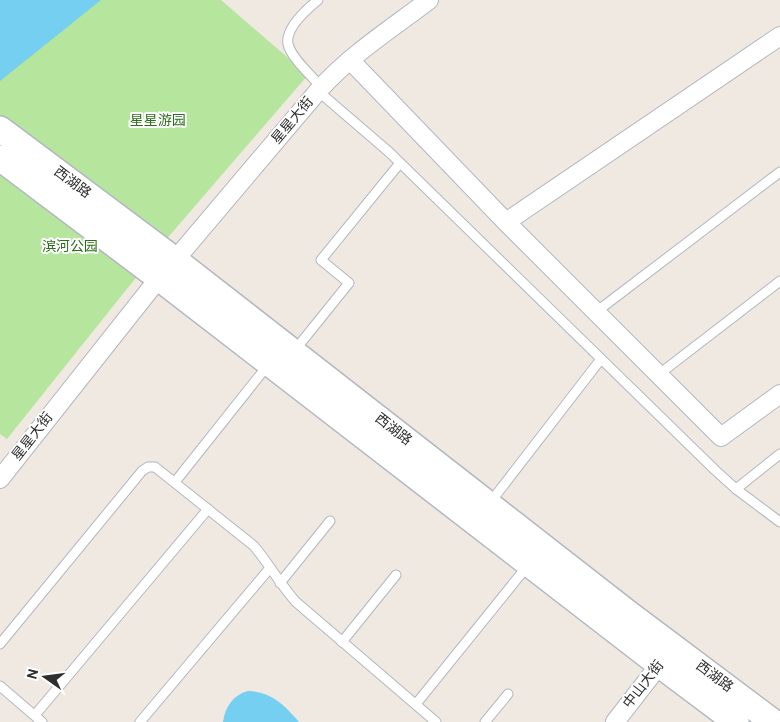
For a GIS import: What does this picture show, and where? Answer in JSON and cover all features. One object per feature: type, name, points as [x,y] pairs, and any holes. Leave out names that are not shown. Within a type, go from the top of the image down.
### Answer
[{"type":"main road","name":"西湖路","points":[[4,142],[167,269],[293,352],[489,504],[666,656],[736,722]]},
{"type":"main road","name":"西湖路","points":[[167,269],[270,364],[530,564],[666,656],[773,722]]},
{"type":"street","name":"星星大街","points":[[0,478],[167,269],[320,89],[350,60],[429,0]]},
{"type":"street","points":[[506,222],[780,36]]},
{"type":"street","points":[[350,60],[506,222],[721,437],[780,394]]},
{"type":"street","name":"中山大街","points":[[615,722],[666,656]]},
{"type":"lane","points":[[318,0],[295,23],[289,34],[288,43],[293,56],[320,89],[389,152],[715,470],[780,522]]},
{"type":"lane","points":[[293,352],[349,283],[321,260],[400,163]]},
{"type":"lane","points":[[596,312],[780,172]]},
{"type":"lane","points":[[658,375],[780,281]]},
{"type":"lane","points":[[489,504],[601,359]]},
{"type":"lane","points":[[175,482],[270,364]]},
{"type":"lane","points":[[736,488],[780,454]]},
{"type":"lane","points":[[0,644],[142,471],[148,467],[155,467],[254,546],[280,583],[305,610],[436,722]]},
{"type":"lane","points":[[35,715],[208,509]]},
{"type":"lane","points":[[280,583],[330,521]]},
{"type":"lane","points":[[416,704],[530,564]]},
{"type":"lane","points":[[140,722],[270,568]]},
{"type":"lane","points":[[342,642],[396,576]]},
{"type":"lane","points":[[0,686],[42,722]]},
{"type":"lane","points":[[485,722],[508,694]]},
{"type":"green space","points":[[0,0],[221,0],[308,75],[170,235],[7,439],[0,434]]},
{"type":"water","points":[[0,0],[101,0],[0,81]]},
{"type":"water","points":[[248,691],[271,697],[288,710],[299,722],[223,722],[231,702],[238,695]]},
{"type":"park label","name":"星星游园","points":[[158,121]]},
{"type":"park label","name":"滨河公园","points":[[70,247]]}]
